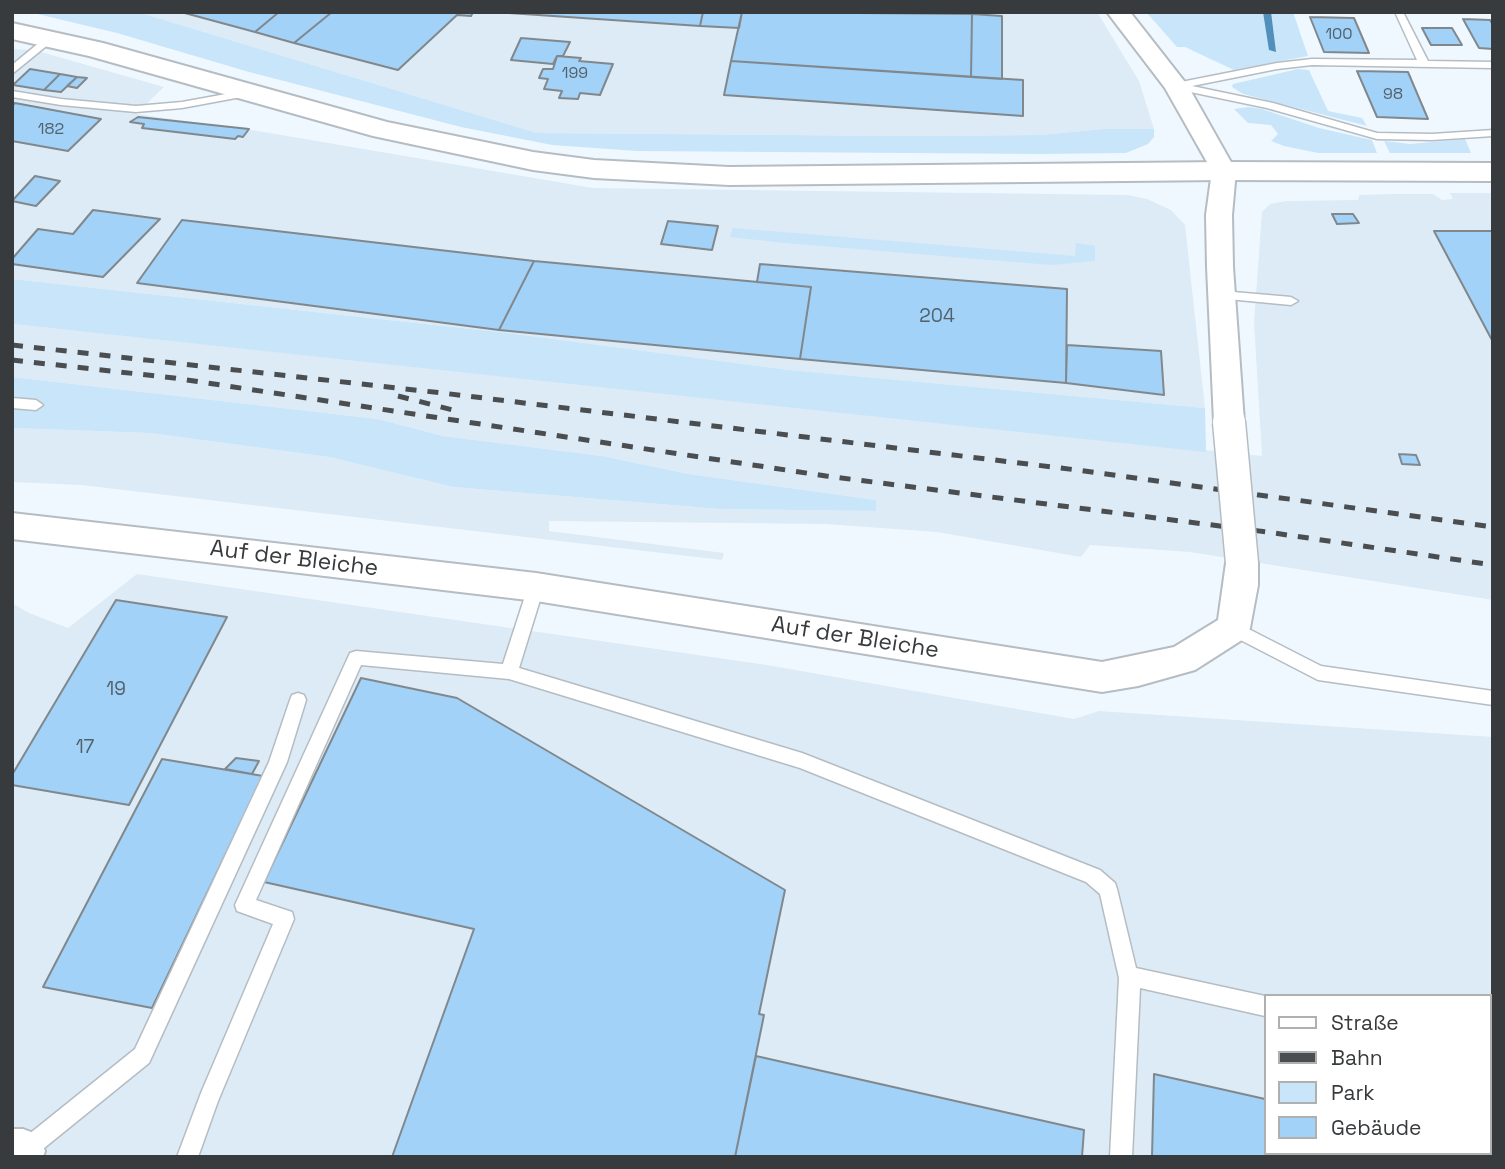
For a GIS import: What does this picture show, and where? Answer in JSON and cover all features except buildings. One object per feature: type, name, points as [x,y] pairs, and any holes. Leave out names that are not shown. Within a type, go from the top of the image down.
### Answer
[{"type":"main road","points":[[12,32],[50,38],[383,130],[464,148],[594,169],[768,176],[1224,171],[1493,172]]},
{"type":"street","points":[[1118,12],[1176,86],[1224,171],[1219,215],[1222,295],[1229,422],[1242,563],[1233,628]]},
{"type":"street","name":"Auf der Bleiche","points":[[12,526],[536,587],[1102,677],[1183,659],[1233,628]]},
{"type":"lane","points":[[1399,14],[1424,64]]},
{"type":"lane","points":[[12,71],[50,38]]},
{"type":"lane","points":[[1176,86],[1277,66],[1312,62],[1493,65]]},
{"type":"lane","points":[[1176,86],[1269,105],[1377,136],[1432,137],[1493,133]]},
{"type":"lane","points":[[12,94],[136,109],[182,105],[248,93]]},
{"type":"lane","points":[[1222,295],[1291,301]]},
{"type":"lane","points":[[12,403],[36,405]]},
{"type":"lane","points":[[509,672],[536,587]]},
{"type":"lane","points":[[1233,628],[1318,673],[1493,698]]},
{"type":"lane","points":[[187,1157],[208,1100],[285,919],[244,905],[356,658],[509,672],[802,761],[1093,876],[1108,889],[1130,982],[1121,1157]]},
{"type":"lane","points":[[23,1153],[142,1056],[278,762],[299,700]]},
{"type":"lane","points":[[1130,982],[1264,1006]]},
{"type":"shaded area","points":[[138,12],[1097,12],[1139,81],[1154,129],[1103,129],[1040,135],[911,136],[537,133]]},
{"type":"shaded area","points":[[12,49],[34,50],[164,87],[136,114],[252,130],[593,188],[1128,195],[1147,199],[1171,210],[1185,225],[1205,408],[789,370],[508,333],[12,279]]},
{"type":"shaded area","points":[[1450,193],[1493,193],[1493,600],[1190,552],[1090,545],[1081,557],[937,532],[825,524],[549,521],[549,531],[724,553],[722,560],[81,485],[12,482],[12,428],[150,433],[329,457],[453,487],[720,509],[875,511],[876,500],[689,474],[602,456],[443,436],[378,419],[12,377],[12,324],[1262,456],[1254,322],[1262,212],[1270,204],[1286,201],[1358,200],[1359,195],[1392,194],[1433,194],[1442,200],[1453,199]]},
{"type":"shaded area","points":[[137,574],[767,665],[1074,719],[1099,711],[1493,737],[1493,1157],[12,1157],[12,603],[29,613],[68,628]]},
{"type":"green space","points":[[29,12],[138,12],[537,133],[911,136],[1040,135],[1103,129],[1154,129],[1154,137],[1148,144],[1126,153],[637,151],[552,145],[461,127],[249,72],[117,33]]},
{"type":"green space","points":[[1146,12],[1293,12],[1308,56],[1234,70],[1185,47],[1177,47]]},
{"type":"green space","points":[[1298,69],[1309,70],[1328,111],[1362,118],[1367,126],[1243,94],[1232,87],[1233,84]]},
{"type":"green space","points":[[1249,107],[1319,128],[1372,140],[1377,153],[1318,153],[1284,146],[1271,141],[1278,134],[1271,125],[1248,123],[1234,109]]},
{"type":"green space","points":[[1465,139],[1471,153],[1390,153],[1384,141],[1410,144]]},
{"type":"green space","points":[[733,228],[1075,256],[1076,243],[1095,246],[1095,261],[1051,265],[785,243],[730,237]]},
{"type":"green space","points":[[12,279],[508,333],[789,370],[1205,408],[1206,452],[12,324]]},
{"type":"green space","points":[[12,377],[378,419],[443,436],[602,456],[689,474],[876,500],[876,511],[720,509],[453,487],[329,457],[150,433],[12,428]]},
{"type":"waterway","points":[[1267,12],[1273,50]]},
{"type":"railway","points":[[12,345],[442,393],[1077,470],[1493,527]]},
{"type":"railway","points":[[12,360],[174,378],[826,476],[1267,532],[1493,565]]},
{"type":"railway","points":[[398,396],[453,410]]}]
